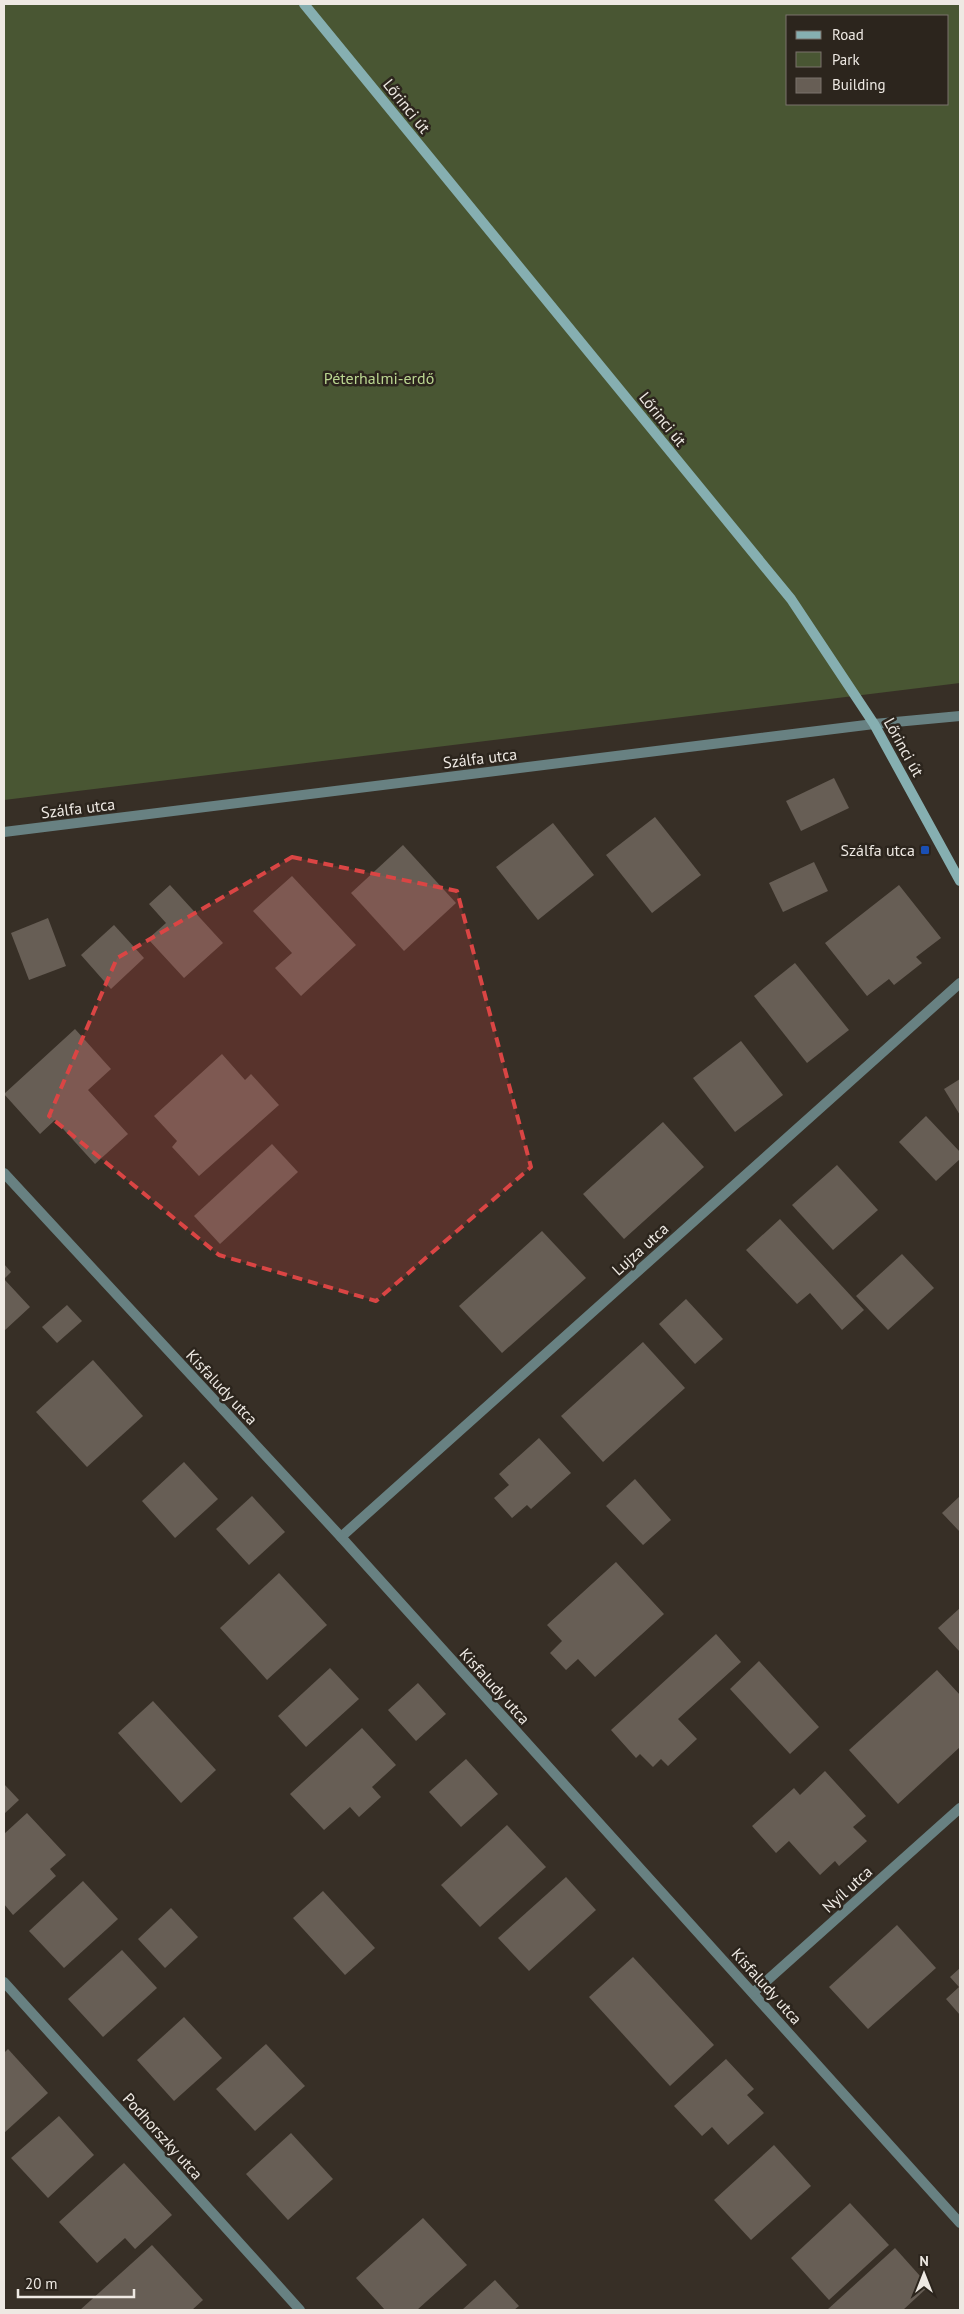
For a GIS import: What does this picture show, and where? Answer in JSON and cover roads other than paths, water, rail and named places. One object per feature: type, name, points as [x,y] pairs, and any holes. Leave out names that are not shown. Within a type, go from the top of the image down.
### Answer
[{"type":"street","name":"Lőrinci út","points":[[304,4],[791,599],[874,724],[960,881]]},
{"type":"street","name":"Szálfa utca","points":[[4,832],[874,724],[960,716]]},
{"type":"street","name":"Lujza utca","points":[[341,1537],[960,983]]},
{"type":"street","name":"Kisfaludy utca","points":[[4,1173],[341,1537],[960,2223]]},
{"type":"street","name":"Nyíl utca","points":[[753,1993],[960,1808]]},
{"type":"street","name":"Podhorszky utca","points":[[4,1982],[300,2310]]},
{"type":"place","name":"Szálfa utca","points":[[925,850]]},
{"type":"park label","name":"Péterhalmi-erdő","points":[[379,378]]}]
